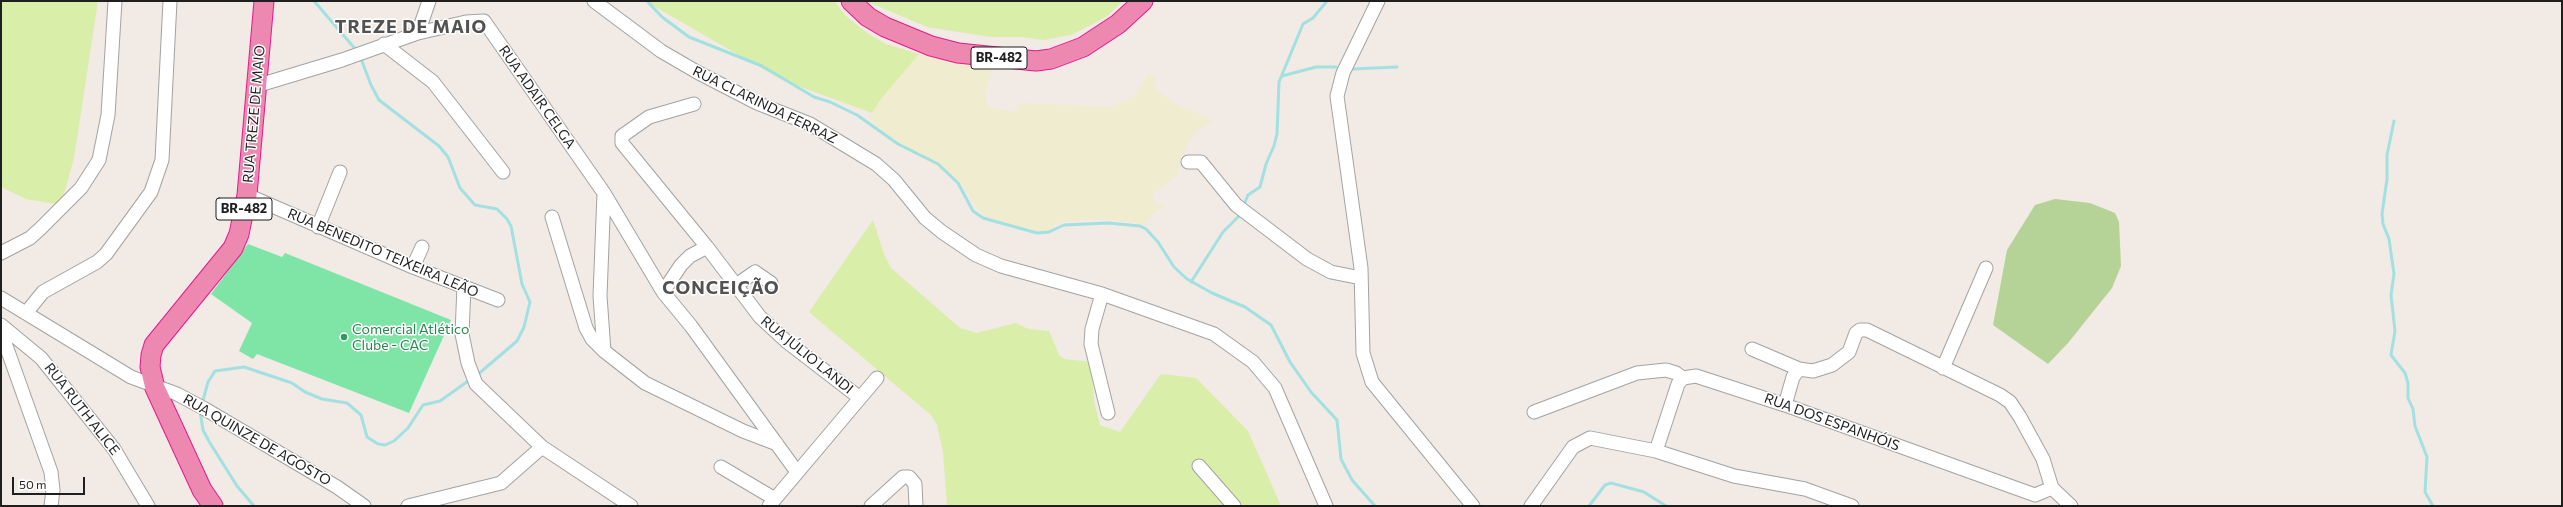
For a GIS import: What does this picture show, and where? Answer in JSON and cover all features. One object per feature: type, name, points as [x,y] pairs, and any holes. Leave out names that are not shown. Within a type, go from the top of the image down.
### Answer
[{"type":"highway","name":"RUA TREZE DE MAIO","points":[[155,388],[150,367],[154,345],[233,248],[239,234],[247,195],[264,1]]},
{"type":"highway","name":"BR-482","points":[[851,1],[868,17],[885,27],[931,46],[958,53],[1036,61],[1051,59],[1083,47],[1118,24],[1143,1]]},
{"type":"highway","name":"BR-482","points":[[155,388],[202,498],[213,506]]},
{"type":"street","points":[[1,253],[30,238],[41,228],[81,188],[99,160],[108,115],[115,1]]},
{"type":"street","points":[[26,313],[43,292],[97,262],[106,254],[151,192],[162,160],[170,1]]},
{"type":"street","points":[[418,33],[429,1]]},
{"type":"street","name":"RUA CLARINDA FERRAZ","points":[[594,1],[654,47],[691,69],[758,103],[810,124],[876,164],[894,180],[925,218],[942,232],[976,254],[1001,266],[1102,294],[1214,334],[1253,362],[1275,388],[1326,506]]},
{"type":"street","points":[[1378,1],[1338,86],[1338,117],[1360,278],[1363,353],[1372,382],[1473,506]]},
{"type":"street","name":"RUA ADAIR CELGA","points":[[256,86],[352,56],[418,33],[466,22],[484,21],[604,193]]},
{"type":"street","points":[[384,44],[433,82],[503,172]]},
{"type":"street","name":"RUA JÚLIO LANDI","points":[[694,104],[649,117],[624,133],[620,140],[633,158],[707,247],[735,286],[760,317],[786,341],[860,398]]},
{"type":"street","points":[[1188,162],[1202,162],[1242,210],[1316,265],[1346,276],[1360,278]]},
{"type":"street","points":[[318,227],[340,172]]},
{"type":"street","points":[[604,193],[663,292],[690,326],[797,472]]},
{"type":"street","points":[[604,193],[600,296],[604,351]]},
{"type":"street","name":"RUA BENEDITO TEIXEIRA LEÃO","points":[[247,195],[318,227],[498,300]]},
{"type":"street","points":[[552,218],[586,328],[592,339],[626,370],[651,386],[743,432],[777,444]]},
{"type":"street","points":[[413,266],[422,247]]},
{"type":"street","points":[[663,292],[681,266],[694,253],[707,247]]},
{"type":"street","points":[[1943,368],[1986,268]]},
{"type":"street","points":[[735,286],[755,272],[762,274],[771,283]]},
{"type":"street","points":[[464,286],[462,334],[468,363],[476,384],[542,447],[631,506]]},
{"type":"street","points":[[1102,294],[1092,328],[1091,344],[1108,413]]},
{"type":"street","name":"RUA QUINZE DE AGOSTO","points":[[1,298],[120,371],[155,388],[177,394],[200,406],[337,487],[364,506]]},
{"type":"street","points":[[3,327],[5,343],[51,472],[53,490],[51,506]]},
{"type":"street","name":"RUA RUTH ALICE","points":[[3,327],[41,358],[114,448],[148,506]]},
{"type":"street","points":[[1752,349],[1799,369],[1813,371],[1832,366],[1849,352],[1856,334],[1860,330],[1880,336],[2000,395],[2010,402],[2020,416],[2043,459],[2052,488],[2071,506]]},
{"type":"street","points":[[1785,405],[1793,377],[1799,369]]},
{"type":"street","points":[[1534,412],[1637,373],[1666,370],[1676,373],[1683,378],[1673,397],[1656,451]]},
{"type":"street","name":"RUA DOS ESPANHÓIS","points":[[1683,378],[1696,376],[1785,405],[2035,495],[2052,488]]},
{"type":"street","points":[[721,467],[772,503],[877,378]]},
{"type":"street","points":[[1531,506],[1573,447],[1590,438],[1656,451],[1734,476],[1805,489],[1852,506]]},
{"type":"street","points":[[408,506],[501,483],[542,447]]},
{"type":"street","points":[[1198,466],[1234,506]]},
{"type":"street","points":[[871,506],[903,476],[909,477],[914,484],[916,506]]},
{"type":"shaded area","points":[[919,54],[992,71],[985,93],[988,107],[1015,112],[1019,103],[1111,107],[1134,96],[1149,73],[1156,78],[1156,90],[1177,105],[1213,120],[1198,130],[1189,142],[1176,177],[1153,194],[1154,201],[1164,207],[1152,215],[1145,225],[1127,221],[1096,219],[1062,222],[1054,226],[1051,233],[1025,229],[987,217],[979,210],[961,183],[880,131],[869,118],[881,99]]},
{"type":"green space","points":[[1,1],[98,1],[74,158],[61,205],[26,199],[1,187]]},
{"type":"green space","points":[[645,1],[834,1],[846,16],[867,33],[886,44],[919,54],[881,99],[872,113],[782,80]]},
{"type":"green space","points":[[866,1],[1123,1],[1106,17],[1071,35],[1044,40],[1021,37],[991,37],[927,27]]},
{"type":"green space","points":[[2055,199],[2090,203],[2115,213],[2119,222],[2121,266],[2112,288],[2068,343],[2048,364],[1993,325],[2007,250],[2035,205]]},
{"type":"green space","points":[[873,220],[884,254],[891,268],[960,328],[977,333],[1016,323],[1028,329],[1049,331],[1059,355],[1064,359],[1091,362],[1094,401],[1100,425],[1120,432],[1161,374],[1196,378],[1248,431],[1281,506],[947,506],[943,452],[937,425],[931,415],[809,312]]},
{"type":"green space","name":"Comercial Atlético Clube - CAC","points":[[248,244],[282,257],[285,253],[451,320],[409,413],[257,354],[253,359],[239,351],[252,323],[211,294]]},
{"type":"waterway","points":[[314,1],[357,51]]},
{"type":"waterway","points":[[647,1],[662,17],[689,37],[762,66],[814,97],[830,102],[857,115],[898,144],[938,164],[958,183],[973,211],[983,218],[1037,233],[1049,232],[1064,225],[1108,223],[1140,226],[1146,229],[1158,242],[1174,267],[1187,279],[1212,293],[1245,307],[1271,325],[1290,362],[1311,392],[1337,420],[1341,459],[1352,480],[1375,506]]},
{"type":"waterway","points":[[1243,207],[1248,195],[1260,187],[1266,164],[1274,146],[1277,134],[1279,82],[1303,24],[1313,18],[1327,1]]},
{"type":"waterway","points":[[360,56],[371,85],[379,100],[439,146],[448,157],[460,188],[475,205],[497,209],[507,219],[511,226],[522,284],[530,302],[524,327],[517,341],[476,376]]},
{"type":"waterway","points":[[1282,76],[1316,67],[1336,67]]},
{"type":"waterway","points":[[1353,69],[1397,67]]},
{"type":"waterway","points":[[2394,121],[2387,155],[2387,179],[2382,214],[2383,224],[2389,239],[2394,274],[2391,295],[2395,331],[2391,355],[2405,373],[2408,383],[2408,398],[2413,409],[2415,426],[2427,457],[2425,492],[2433,506]]},
{"type":"waterway","points":[[1191,282],[1223,232],[1242,213]]},
{"type":"waterway","points":[[202,404],[208,382],[215,371],[244,367],[292,383],[305,392],[322,399],[347,403],[361,415],[367,437],[378,444],[385,445],[394,441],[408,428],[423,405],[440,401],[471,379]]},
{"type":"waterway","points":[[200,411],[203,430],[210,443],[237,486],[254,506]]},
{"type":"waterway","points":[[1589,506],[1605,485],[1611,483],[1644,492],[1666,506]]},
{"type":"place","name":"Comercial Atlético Clube - CAC","points":[[344,337]]},
{"type":"district","name":"TREZE DE MAIO","points":[[411,27]]},
{"type":"district","name":"CONCEIÇÃO","points":[[721,288]]}]
